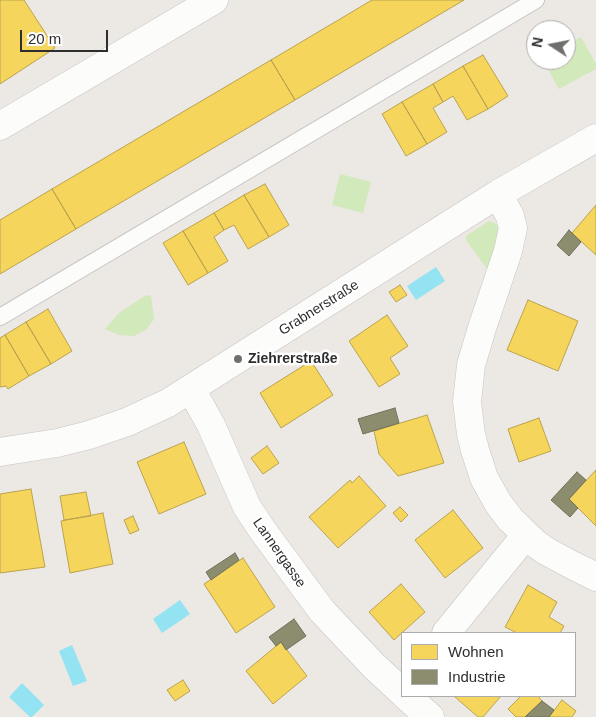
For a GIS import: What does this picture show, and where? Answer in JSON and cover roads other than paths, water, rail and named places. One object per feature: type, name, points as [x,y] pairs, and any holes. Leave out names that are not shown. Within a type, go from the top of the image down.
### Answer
[{"type":"street","points":[[0,126],[214,0]]},
{"type":"street","name":"Grabnerstraße","points":[[0,452],[56,443],[89,435],[127,422],[168,403],[498,194],[596,138]]},
{"type":"street","points":[[498,194],[510,216],[513,228],[512,239],[471,365],[467,396],[468,420],[474,450],[484,478],[504,512],[526,535],[536,544],[559,558],[596,576]]},
{"type":"street","name":"Lannergasse","points":[[191,389],[211,425],[247,506],[263,531],[317,606],[361,653],[401,690]]},
{"type":"street","points":[[447,632],[526,535]]},
{"type":"street","name":"Lannergasse","points":[[408,697],[430,717]]},
{"type":"lane","points":[[0,317],[536,0]]},
{"type":"water","points":[[436,267],[445,281],[416,300],[407,286]]},
{"type":"water","points":[[180,600],[190,614],[162,633],[153,619]]},
{"type":"water","points":[[72,645],[87,681],[73,686],[59,651]]},
{"type":"water","points":[[22,683],[44,705],[32,717],[9,697]]},
{"type":"place","name":"Ziehrerstraße","points":[[238,359]]}]
